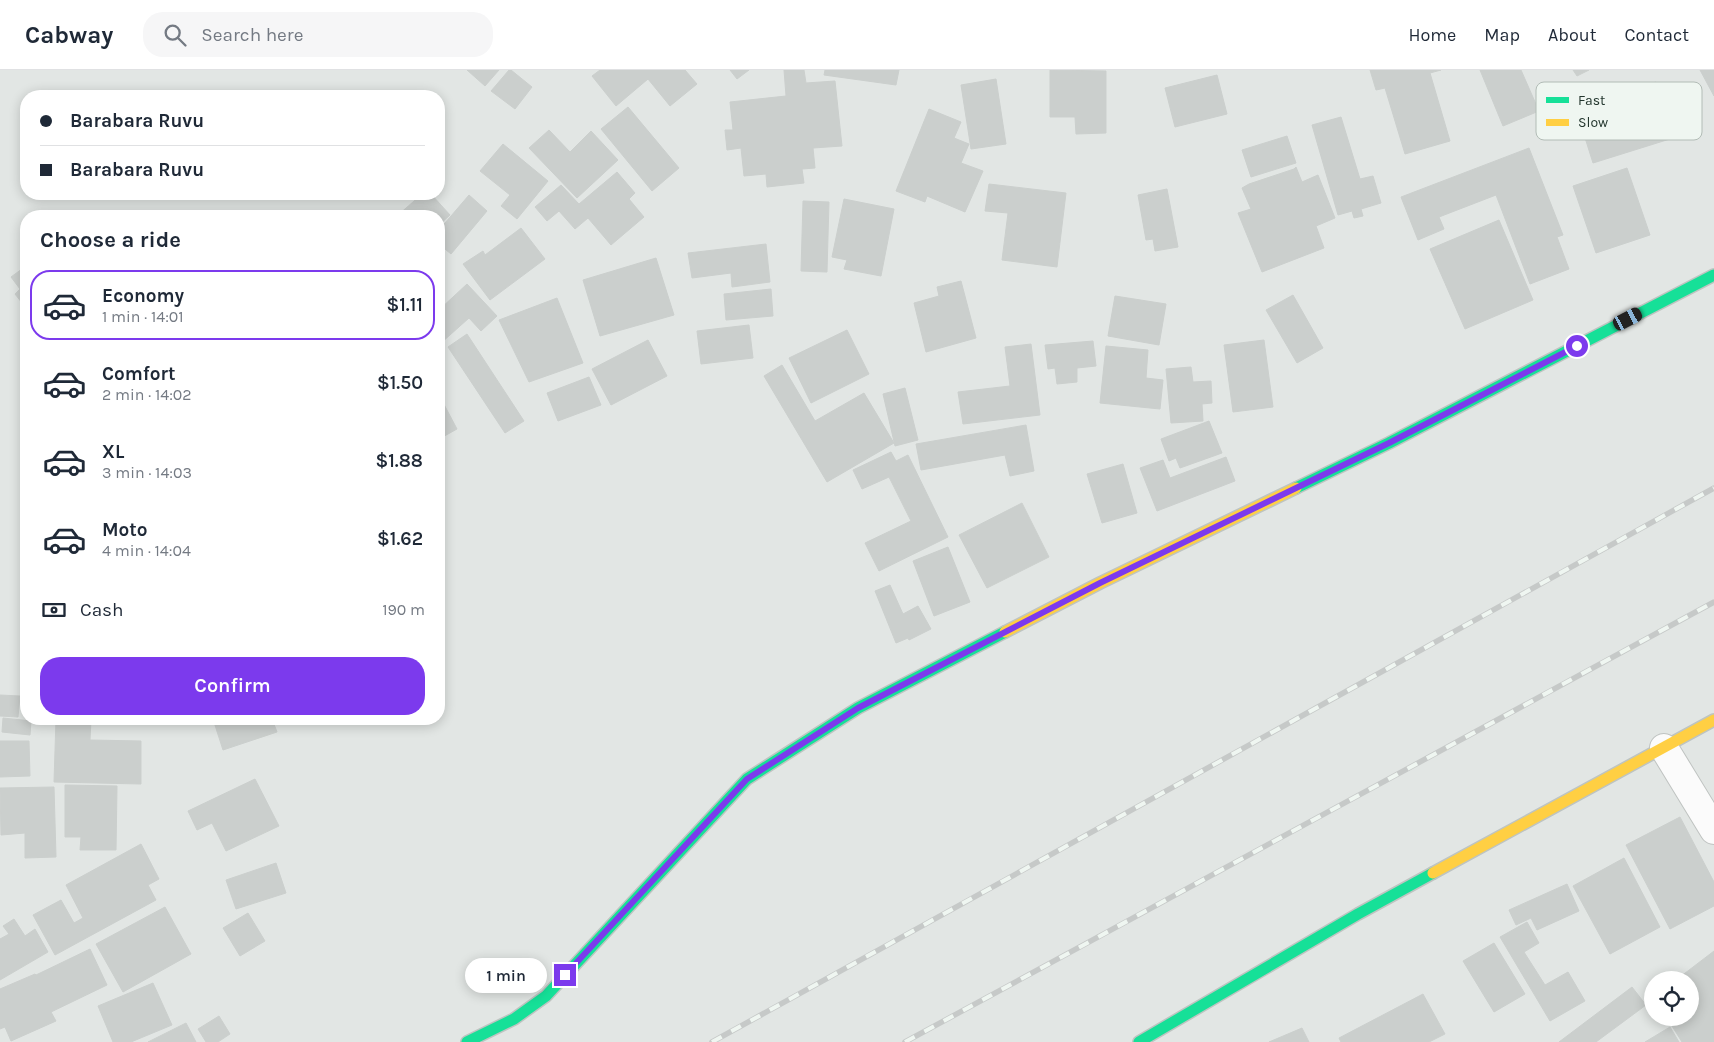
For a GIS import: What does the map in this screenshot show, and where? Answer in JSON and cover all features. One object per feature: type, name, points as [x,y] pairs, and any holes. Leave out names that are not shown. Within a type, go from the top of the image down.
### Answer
[{"type":"street","points":[[467,1042],[514,1019],[546,996],[747,779],[858,708],[1100,583],[1389,443],[1714,275]]},
{"type":"street","points":[[1139,1042],[1358,914],[1714,720]]},
{"type":"street","points":[[1664,748],[1714,830]]},
{"type":"building","points":[[467,70],[499,70],[485,86]]},
{"type":"building","points":[[509,70],[532,87],[515,109],[491,91]]},
{"type":"building","points":[[600,70],[685,70],[697,84],[670,106],[648,79],[616,106],[592,76]]},
{"type":"building","points":[[730,70],[749,70],[737,79]]},
{"type":"building","points":[[784,70],[804,70],[806,83],[835,81],[842,146],[813,148],[815,168],[802,169],[804,183],[767,187],[766,174],[744,176],[741,148],[727,150],[725,130],[733,130],[730,102],[786,96]]},
{"type":"building","points":[[825,70],[899,70],[896,85],[824,75]]},
{"type":"building","points":[[1050,70],[1106,71],[1106,133],[1076,134],[1075,117],[1050,117]]},
{"type":"building","points":[[1370,70],[1441,70],[1430,73],[1450,141],[1405,154],[1385,88],[1376,90]]},
{"type":"building","points":[[1480,70],[1521,70],[1536,104],[1536,112],[1503,126]]},
{"type":"building","points":[[1573,70],[1589,70],[1577,76]]},
{"type":"building","points":[[1700,70],[1714,70],[1714,96]]},
{"type":"building","points":[[1217,75],[1227,114],[1175,127],[1165,88]]},
{"type":"building","points":[[996,79],[1006,144],[971,149],[961,85]]},
{"type":"building","points":[[628,107],[679,168],[652,191],[601,129]]},
{"type":"building","points":[[929,109],[961,122],[954,138],[969,144],[961,163],[983,171],[965,212],[927,196],[925,202],[896,191]]},
{"type":"building","points":[[1341,117],[1360,179],[1373,176],[1381,203],[1361,209],[1363,216],[1354,218],[1352,211],[1338,215],[1312,125]]},
{"type":"building","points":[[549,130],[570,152],[591,131],[618,160],[577,198],[529,148]]},
{"type":"building","points":[[1287,136],[1296,163],[1251,177],[1242,150]]},
{"type":"building","points":[[1586,140],[1667,140],[1593,163]]},
{"type":"building","points":[[503,144],[548,181],[517,219],[501,206],[510,195],[480,171]]},
{"type":"building","points":[[1529,148],[1563,235],[1557,237],[1569,269],[1530,284],[1496,195],[1439,217],[1444,229],[1418,240],[1401,197]]},
{"type":"building","points":[[1296,167],[1302,182],[1318,175],[1335,218],[1316,226],[1324,248],[1262,272],[1238,213],[1251,209],[1242,188]]},
{"type":"building","points":[[1627,168],[1650,235],[1596,253],[1573,186]]},
{"type":"building","points":[[617,172],[635,193],[629,199],[644,217],[611,245],[588,218],[575,229],[559,211],[547,221],[535,207],[561,185],[579,204]]},
{"type":"building","points":[[989,184],[1066,193],[1057,267],[1002,260],[1008,213],[985,211]]},
{"type":"building","points":[[1167,189],[1178,247],[1155,251],[1153,239],[1146,240],[1138,195]]},
{"type":"building","points":[[469,195],[487,211],[451,254],[445,249],[445,223]]},
{"type":"building","points":[[844,199],[894,209],[881,276],[844,269],[847,260],[832,257]]},
{"type":"building","points":[[415,200],[436,200],[450,215],[445,220],[445,210],[404,210]]},
{"type":"building","points":[[803,201],[829,202],[827,272],[801,271]]},
{"type":"building","points":[[1499,220],[1533,300],[1465,329],[1430,249]]},
{"type":"building","points":[[521,228],[545,259],[490,300],[463,264],[483,251],[485,255]]},
{"type":"building","points":[[766,244],[770,282],[732,287],[731,273],[692,278],[688,253]]},
{"type":"building","points":[[656,258],[674,315],[600,336],[583,280]]},
{"type":"building","points":[[20,270],[20,289],[11,277]]},
{"type":"building","points":[[961,281],[976,338],[926,352],[914,303],[939,296],[937,287]]},
{"type":"building","points":[[467,284],[497,316],[481,331],[469,318],[445,339],[445,304]]},
{"type":"building","points":[[20,289],[20,300],[15,294]]},
{"type":"building","points":[[771,289],[773,316],[726,320],[724,294]]},
{"type":"building","points":[[1293,295],[1323,348],[1297,363],[1266,310]]},
{"type":"building","points":[[1115,296],[1166,304],[1159,345],[1108,336]]},
{"type":"building","points":[[557,298],[583,363],[529,382],[499,320]]},
{"type":"building","points":[[749,325],[753,358],[701,364],[697,331]]},
{"type":"building","points":[[847,330],[869,374],[811,403],[789,358]]},
{"type":"building","points":[[467,334],[524,421],[505,433],[448,347]]},
{"type":"building","points":[[648,340],[667,376],[611,405],[592,369]]},
{"type":"building","points":[[1264,340],[1273,407],[1233,412],[1224,345]]},
{"type":"building","points":[[1093,341],[1096,366],[1077,368],[1077,382],[1057,384],[1055,368],[1048,369],[1045,345]]},
{"type":"building","points":[[1031,344],[1040,415],[963,424],[958,392],[1010,386],[1005,347]]},
{"type":"building","points":[[1106,346],[1148,350],[1146,378],[1163,380],[1160,409],[1100,403]]},
{"type":"building","points":[[782,365],[815,421],[864,393],[894,443],[827,482],[764,376]]},
{"type":"building","points":[[1191,367],[1193,382],[1211,381],[1212,403],[1202,404],[1203,421],[1171,423],[1166,369]]},
{"type":"building","points":[[589,377],[601,405],[558,421],[547,393]]},
{"type":"building","points":[[905,388],[918,440],[895,446],[883,394]]},
{"type":"building","points":[[445,406],[457,429],[445,436]]},
{"type":"building","points":[[1209,421],[1222,453],[1180,468],[1176,458],[1169,461],[1161,439]]},
{"type":"building","points":[[1026,425],[1034,471],[1010,476],[1005,455],[921,470],[916,444]]},
{"type":"building","points":[[891,452],[896,461],[908,455],[948,537],[879,571],[865,543],[911,521],[889,477],[862,489],[853,470]]},
{"type":"building","points":[[1226,457],[1235,481],[1157,511],[1140,468],[1163,460],[1170,478]]},
{"type":"building","points":[[1123,464],[1137,513],[1102,523],[1087,474]]},
{"type":"building","points":[[1022,503],[1049,557],[987,588],[959,535]]},
{"type":"building","points":[[948,547],[970,602],[934,616],[913,561]]},
{"type":"building","points":[[890,585],[903,614],[918,606],[931,629],[909,640],[908,638],[896,643],[875,591]]},
{"type":"building","points":[[0,695],[20,696],[18,717],[0,716]]},
{"type":"building","points":[[3,718],[20,720],[20,725],[31,725],[30,735],[2,732]]},
{"type":"building","points":[[56,725],[91,725],[90,740],[141,741],[141,784],[54,782]]},
{"type":"building","points":[[215,725],[274,725],[277,732],[223,750]]},
{"type":"building","points":[[0,741],[29,741],[30,776],[0,777]]},
{"type":"building","points":[[255,779],[279,826],[226,851],[212,823],[197,830],[188,811]]},
{"type":"building","points":[[65,785],[117,786],[116,850],[80,850],[81,837],[65,837]]},
{"type":"building","points":[[54,787],[56,857],[25,858],[25,833],[1,835],[0,788]]},
{"type":"building","points":[[1680,817],[1714,882],[1714,906],[1670,929],[1626,845]]},
{"type":"building","points":[[141,844],[159,879],[148,885],[156,900],[55,955],[33,915],[61,900],[74,923],[83,918],[66,885]]},
{"type":"building","points":[[1624,858],[1660,927],[1610,954],[1573,886]]},
{"type":"building","points":[[276,863],[286,893],[236,909],[226,880]]},
{"type":"building","points":[[1567,884],[1579,911],[1537,930],[1531,918],[1516,925],[1509,910]]},
{"type":"building","points":[[165,907],[191,954],[123,992],[96,944]]},
{"type":"building","points":[[248,913],[265,941],[240,956],[223,928]]},
{"type":"building","points":[[14,919],[25,936],[35,929],[48,952],[0,980],[0,939],[9,934],[3,926]]},
{"type":"building","points":[[1527,922],[1539,943],[1524,952],[1545,985],[1568,972],[1585,1001],[1550,1021],[1500,937]]},
{"type":"building","points":[[1494,943],[1525,994],[1494,1012],[1463,961]]},
{"type":"building","points":[[90,949],[107,985],[51,1012],[56,1021],[11,1041],[5,1027],[0,1029],[0,989],[36,975]]},
{"type":"building","points":[[1714,951],[1714,1042],[1682,1042],[1672,1026],[1699,1026],[1699,971],[1688,971]]},
{"type":"building","points":[[153,983],[172,1025],[131,1042],[113,1042],[98,1006]]},
{"type":"building","points":[[1632,987],[1644,1002],[1644,1006],[1596,1042],[1559,1042]]},
{"type":"building","points":[[1423,994],[1445,1034],[1429,1042],[1341,1042],[1339,1038]]},
{"type":"building","points":[[219,1016],[230,1034],[218,1042],[206,1042],[198,1029]]},
{"type":"building","points":[[186,1023],[196,1042],[148,1042]]},
{"type":"building","points":[[1670,1027],[1679,1042],[1645,1042]]},
{"type":"building","points":[[1302,1028],[1309,1042],[1269,1042]]},
{"type":"railway","points":[[712,1042],[1714,488]]},
{"type":"railway","points":[[905,1042],[1714,602]]},
{"type":"traffic: fast","points":[[1296,488],[1389,443],[1714,275]]},
{"type":"traffic: fast","points":[[467,1042],[514,1019],[546,996],[747,779],[858,708],[1005,632]]},
{"type":"traffic: fast","points":[[1139,1042],[1358,914],[1433,873]]},
{"type":"traffic: slow","points":[[1005,632],[1100,583],[1296,488]]},
{"type":"traffic: slow","points":[[1433,873],[1714,720]]},
{"type":"route","points":[[565,975],[747,779],[858,708],[1100,583],[1389,443],[1577,346]]}]
